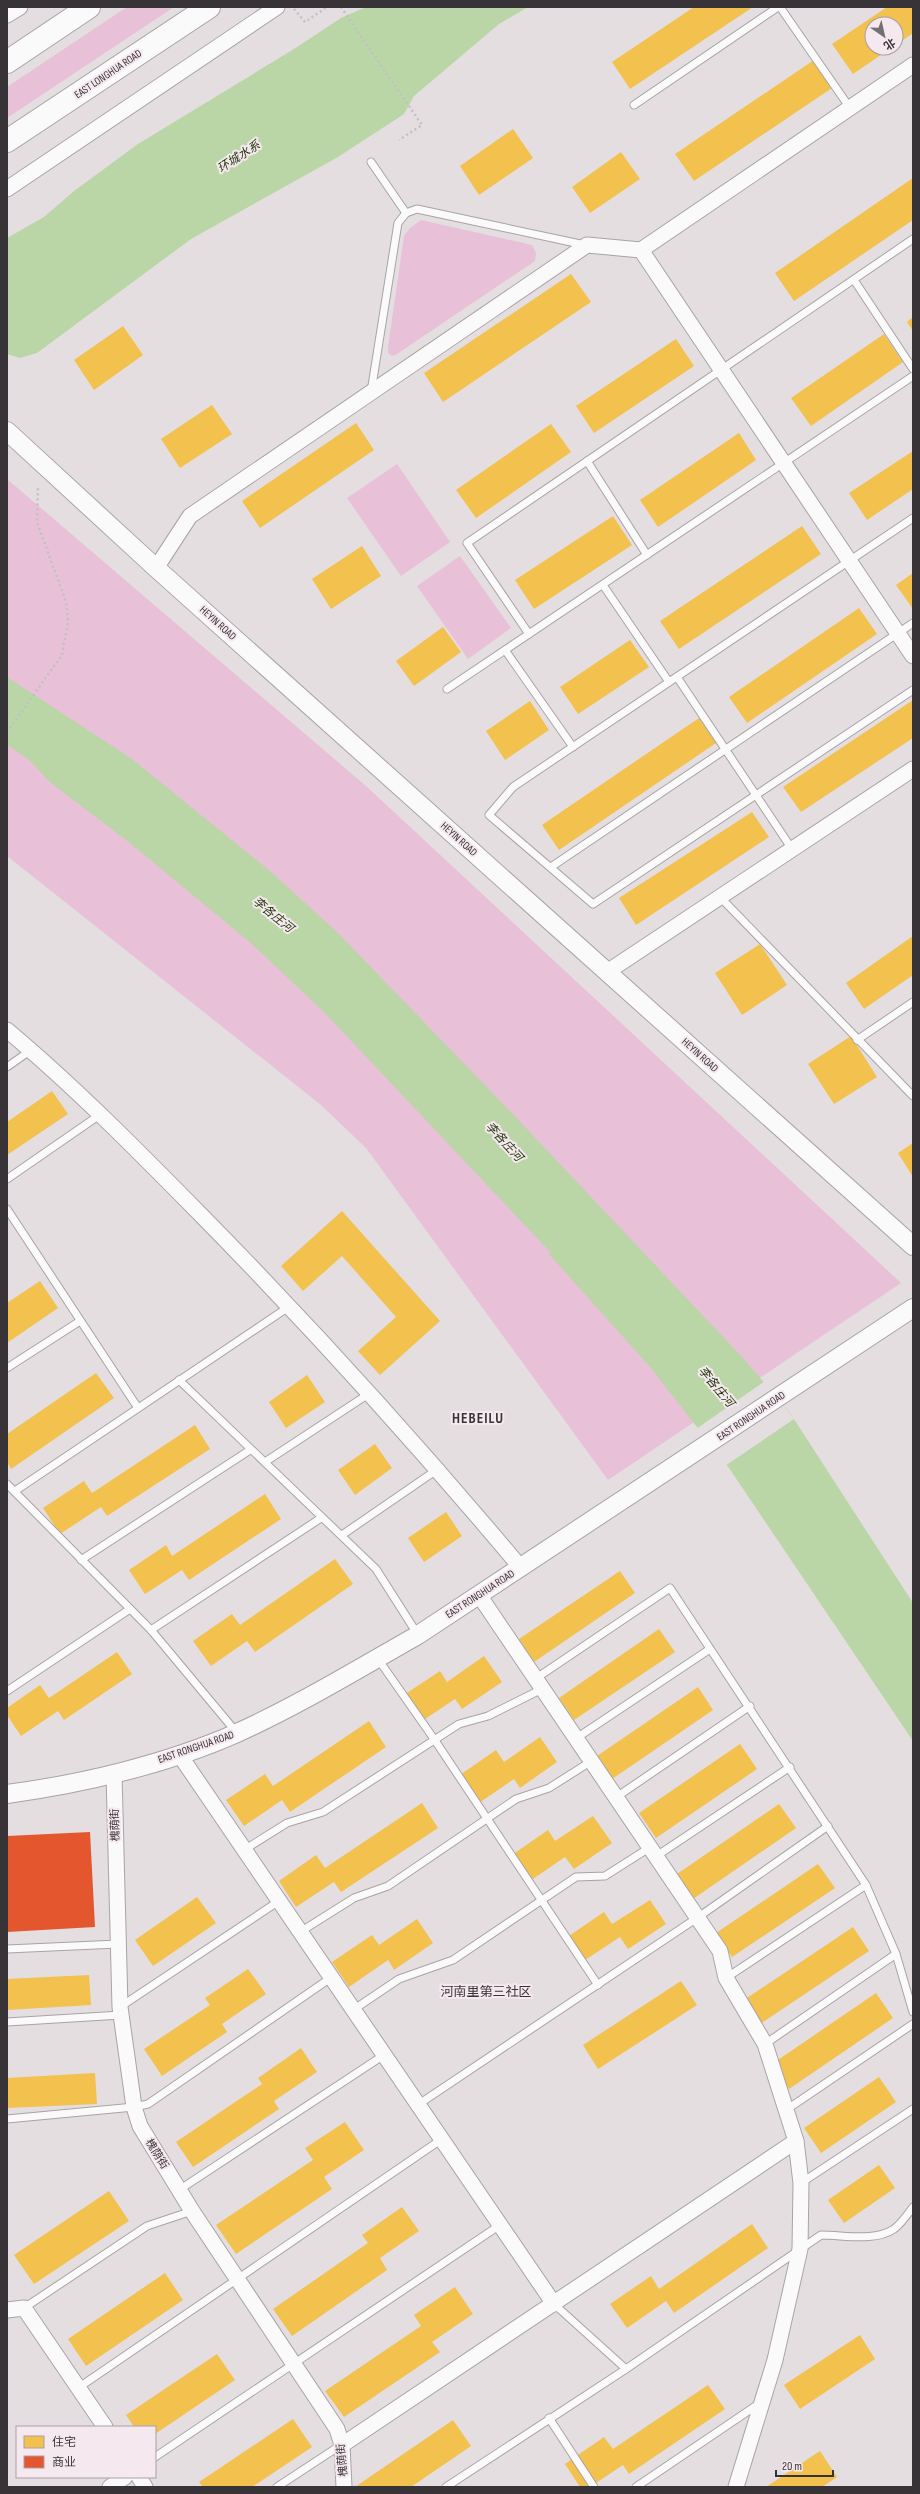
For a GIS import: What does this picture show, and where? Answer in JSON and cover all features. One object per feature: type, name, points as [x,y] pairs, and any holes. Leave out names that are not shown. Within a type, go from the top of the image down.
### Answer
[{"type":"main road","points":[[7,62],[89,7]]},
{"type":"main road","name":"EAST LONGHUA ROAD","points":[[7,141],[209,7]]},
{"type":"street","points":[[7,15],[20,7]]},
{"type":"street","points":[[7,189],[277,7]]},
{"type":"street","points":[[156,568],[190,516],[587,245],[641,250],[913,65]]},
{"type":"street","points":[[641,250],[913,656]]},
{"type":"street","name":"HEYIN ROAD","points":[[7,431],[156,568],[913,1246]]},
{"type":"street","points":[[607,972],[722,898],[792,849],[913,769]]},
{"type":"street","points":[[7,1030],[101,1114],[290,1306],[438,1469],[521,1568]]},
{"type":"street","name":"EAST RONGHUA ROAD","points":[[7,1794],[114,1774],[179,1754],[237,1733],[377,1658],[418,1635],[521,1568],[913,1308]]},
{"type":"street","points":[[479,1595],[614,1798],[720,1951],[726,1978],[765,2044],[796,2141],[801,2184],[800,2248],[775,2360],[736,2487]]},
{"type":"street","points":[[179,1754],[554,2304]]},
{"type":"street","name":"槐荫街","points":[[114,1774],[121,2011],[134,2107],[140,2126],[192,2211],[295,2362],[337,2428],[342,2445],[344,2487]]},
{"type":"street","points":[[342,2445],[796,2141]]},
{"type":"street","points":[[7,2310],[24,2308],[104,2426]]},
{"type":"street","points":[[110,2487],[124,2478]]},
{"type":"street","points":[[140,2478],[145,2487]]},
{"type":"lane","points":[[634,105],[779,7],[850,108]]},
{"type":"lane","points":[[371,162],[406,213]]},
{"type":"lane","points":[[371,392],[398,223],[406,213],[417,209],[587,245]]},
{"type":"lane","points":[[529,634],[467,543],[913,240]]},
{"type":"lane","points":[[854,280],[913,368]]},
{"type":"lane","points":[[447,689],[913,376]]},
{"type":"lane","points":[[587,461],[647,555]]},
{"type":"lane","points":[[913,518],[513,787],[489,815],[593,904],[913,690]]},
{"type":"lane","points":[[603,585],[669,682]]},
{"type":"lane","points":[[551,867],[913,623]]},
{"type":"lane","points":[[506,650],[573,747]]},
{"type":"lane","points":[[677,677],[792,849]]},
{"type":"lane","points":[[722,898],[856,1040],[913,1096]]},
{"type":"lane","points":[[856,1040],[913,1002]]},
{"type":"lane","points":[[7,1066],[31,1050]]},
{"type":"lane","points":[[7,1179],[101,1114]]},
{"type":"lane","points":[[7,1209],[138,1408]]},
{"type":"lane","points":[[16,1491],[290,1306]]},
{"type":"lane","points":[[7,1368],[80,1321]]},
{"type":"lane","points":[[179,1380],[250,1450],[265,1462],[321,1518],[342,1535],[376,1569],[418,1635]]},
{"type":"lane","points":[[265,1462],[370,1393]]},
{"type":"lane","points":[[81,1560],[250,1450]]},
{"type":"lane","points":[[342,1535],[438,1469]]},
{"type":"lane","points":[[7,1484],[16,1491],[81,1560],[151,1630],[237,1733]]},
{"type":"lane","points":[[151,1630],[321,1518]]},
{"type":"lane","points":[[244,1850],[287,1823],[323,1812],[459,1724],[488,1716],[538,1684],[670,1588],[750,1706],[866,1885],[896,1954],[913,2012]]},
{"type":"lane","points":[[7,1691],[130,1609]]},
{"type":"lane","points":[[575,1739],[710,1649]]},
{"type":"lane","points":[[377,1658],[434,1739],[598,1985]]},
{"type":"lane","points":[[614,1798],[750,1706]]},
{"type":"lane","points":[[300,1932],[354,1898],[388,1886],[516,1799],[549,1788],[590,1762]]},
{"type":"lane","points":[[353,2010],[400,1979],[453,1960],[576,1877],[605,1876],[652,1853],[790,1767]]},
{"type":"lane","points":[[419,2104],[698,1918],[828,1826]]},
{"type":"lane","points":[[726,1978],[866,1885]]},
{"type":"lane","points":[[7,2022],[121,2011],[279,1901]]},
{"type":"lane","points":[[7,1949],[118,1944]]},
{"type":"lane","points":[[765,2044],[896,1954]]},
{"type":"lane","points":[[7,2118],[134,2107],[148,2104],[332,1978]]},
{"type":"lane","points":[[786,2110],[913,2024]]},
{"type":"lane","points":[[179,2190],[384,2055]]},
{"type":"lane","points":[[801,2184],[913,2109]]},
{"type":"lane","points":[[78,2388],[442,2139]]},
{"type":"lane","points":[[446,2487],[548,2418],[626,2368],[821,2235],[850,2235],[867,2238],[895,2228],[913,2207]]},
{"type":"lane","points":[[24,2308],[147,2226],[192,2211]]},
{"type":"lane","points":[[156,2456],[500,2225]]},
{"type":"lane","points":[[554,2304],[626,2368]]},
{"type":"lane","points":[[636,2487],[762,2402]]},
{"type":"lane","points":[[548,2418],[594,2487]]},
{"type":"lane","points":[[277,2487],[342,2445]]},
{"type":"path","points":[[293,7],[306,22],[327,7]]},
{"type":"path","points":[[341,7],[422,125],[399,140]]},
{"type":"path","points":[[7,732],[36,694],[62,655],[68,622],[66,602],[37,522],[38,483]]},
{"type":"shaded area","points":[[127,7],[174,7],[7,118],[7,87]]},
{"type":"shaded area","points":[[421,220],[532,245],[536,253],[535,261],[392,356],[388,353],[388,347],[404,236],[410,228]]},
{"type":"shaded area","points":[[397,464],[450,542],[401,576],[347,498]]},
{"type":"shaded area","points":[[7,479],[366,786],[901,1283],[608,1480],[366,1148],[321,1105],[7,856]]},
{"type":"shaded area","points":[[460,556],[511,628],[468,659],[417,586]]},
{"type":"water","name":"环城水系","points":[[366,7],[528,7],[499,24],[414,96],[404,114],[338,157],[191,239],[37,353],[20,358],[7,354],[7,238],[44,217],[74,191],[138,144],[294,49],[341,18]]},
{"type":"water","name":"李各庄河","points":[[7,677],[132,759],[270,871],[337,932],[506,1107],[743,1358],[790,1413],[913,1603],[913,1741],[729,1468],[650,1367],[548,1253],[552,1254],[324,1012],[252,944],[131,844],[51,783],[28,759],[7,745]]},
{"type":"pier","points":[[765,1381],[794,1419],[725,1466],[696,1429]]},
{"type":"building: 住宅","points":[[694,7],[753,7],[630,89],[612,62]]},
{"type":"building: 住宅","points":[[887,7],[913,7],[913,33],[904,39],[904,16],[874,16]]},
{"type":"building: 住宅","points":[[864,22],[864,56],[879,56],[853,74],[832,44]]},
{"type":"building: 住宅","points":[[814,60],[832,88],[694,181],[675,154]]},
{"type":"building: 住宅","points":[[513,129],[533,158],[479,195],[460,166]]},
{"type":"building: 住宅","points":[[621,152],[640,179],[590,213],[572,187]]},
{"type":"building: 住宅","points":[[913,178],[913,220],[794,301],[775,273]]},
{"type":"building: 住宅","points":[[571,274],[591,302],[443,402],[424,373]]},
{"type":"building: 住宅","points":[[913,317],[913,331],[907,322]]},
{"type":"building: 住宅","points":[[123,326],[143,355],[94,390],[74,360]]},
{"type":"building: 住宅","points":[[884,334],[903,362],[811,426],[791,398]]},
{"type":"building: 住宅","points":[[676,339],[694,366],[594,433],[576,406]]},
{"type":"building: 住宅","points":[[212,405],[232,434],[180,468],[161,439]]},
{"type":"building: 住宅","points":[[356,423],[374,450],[260,528],[242,501]]},
{"type":"building: 住宅","points":[[551,424],[571,452],[476,518],[456,490]]},
{"type":"building: 住宅","points":[[739,433],[756,460],[658,527],[640,500]]},
{"type":"building: 住宅","points":[[913,451],[913,489],[867,520],[849,493]]},
{"type":"building: 住宅","points":[[613,516],[632,545],[534,609],[515,580]]},
{"type":"building: 住宅","points":[[802,526],[821,554],[679,649],[660,621]]},
{"type":"building: 住宅","points":[[362,546],[381,576],[331,609],[312,579]]},
{"type":"building: 住宅","points":[[913,573],[913,609],[896,585]]},
{"type":"building: 住宅","points":[[859,608],[877,634],[747,723],[729,697]]},
{"type":"building: 住宅","points":[[443,627],[461,652],[414,686],[396,661]]},
{"type":"building: 住宅","points":[[630,640],[649,667],[578,714],[560,687]]},
{"type":"building: 住宅","points":[[913,700],[913,738],[801,812],[783,787]]},
{"type":"building: 住宅","points":[[530,701],[549,730],[505,760],[486,731]]},
{"type":"building: 住宅","points":[[699,718],[716,743],[559,850],[542,825]]},
{"type":"building: 住宅","points":[[752,812],[769,837],[636,925],[619,898]]},
{"type":"building: 住宅","points":[[913,936],[913,975],[864,1009],[846,983]]},
{"type":"building: 住宅","points":[[760,944],[787,985],[742,1015],[715,973]]},
{"type":"building: 住宅","points":[[851,1036],[877,1077],[834,1104],[808,1064]]},
{"type":"building: 住宅","points":[[52,1091],[68,1114],[7,1155],[7,1122]]},
{"type":"building: 住宅","points":[[913,1143],[913,1177],[898,1153]]},
{"type":"building: 住宅","points":[[342,1211],[440,1321],[380,1375],[358,1351],[396,1317],[342,1256],[303,1291],[281,1266]]},
{"type":"building: 住宅","points":[[40,1281],[58,1308],[7,1343],[7,1303]]},
{"type":"building: 住宅","points":[[96,1373],[114,1398],[11,1469],[7,1462],[7,1434]]},
{"type":"building: 住宅","points":[[307,1375],[325,1402],[286,1428],[269,1402]]},
{"type":"building: 住宅","points":[[195,1425],[210,1449],[107,1516],[101,1507],[60,1534],[43,1508],[84,1481],[92,1493]]},
{"type":"building: 住宅","points":[[375,1444],[392,1468],[355,1495],[338,1470]]},
{"type":"building: 住宅","points":[[265,1494],[281,1519],[189,1580],[182,1570],[145,1594],[129,1570],[166,1545],[172,1556]]},
{"type":"building: 住宅","points":[[446,1512],[462,1536],[424,1562],[408,1538]]},
{"type":"building: 住宅","points":[[335,1559],[353,1584],[255,1652],[247,1641],[211,1666],[193,1641],[232,1614],[240,1625]]},
{"type":"building: 住宅","points":[[620,1571],[635,1593],[534,1662],[519,1639]]},
{"type":"building: 住宅","points":[[659,1629],[675,1652],[574,1720],[559,1698]]},
{"type":"building: 住宅","points":[[117,1652],[132,1674],[64,1720],[58,1711],[21,1736],[7,1715],[7,1708],[40,1685],[49,1698]]},
{"type":"building: 住宅","points":[[484,1656],[502,1682],[462,1709],[455,1699],[419,1723],[401,1697],[440,1671],[447,1682]]},
{"type":"building: 住宅","points":[[698,1687],[713,1710],[612,1779],[597,1756]]},
{"type":"building: 住宅","points":[[369,1721],[386,1747],[290,1812],[282,1800],[244,1826],[226,1800],[265,1774],[273,1786]]},
{"type":"building: 住宅","points":[[540,1737],[557,1762],[520,1788],[514,1779],[476,1805],[457,1777],[496,1750],[504,1762]]},
{"type":"building: 住宅","points":[[740,1744],[757,1769],[656,1838],[639,1813]]},
{"type":"building: 住宅","points":[[422,1803],[438,1828],[341,1892],[334,1882],[296,1907],[279,1881],[316,1855],[325,1868]]},
{"type":"building: 住宅","points":[[779,1804],[796,1828],[693,1899],[677,1874]]},
{"type":"building: 住宅","points":[[593,1816],[612,1843],[574,1869],[565,1857],[527,1883],[509,1857],[548,1830],[555,1841]]},
{"type":"building: 住宅","points":[[818,1864],[835,1888],[732,1957],[716,1933]]},
{"type":"building: 住宅","points":[[197,1897],[216,1923],[153,1966],[135,1940]]},
{"type":"building: 住宅","points":[[650,1900],[666,1924],[628,1949],[620,1937],[582,1962],[566,1938],[604,1912],[612,1924]]},
{"type":"building: 住宅","points":[[417,1919],[433,1943],[394,1970],[388,1960],[349,1987],[332,1962],[372,1935],[379,1945]]},
{"type":"building: 住宅","points":[[853,1927],[869,1951],[760,2024],[744,2000]]},
{"type":"building: 住宅","points":[[248,1969],[266,1994],[222,2024],[227,2032],[162,2076],[144,2049],[210,2005],[205,1998]]},
{"type":"building: 住宅","points":[[89,1975],[91,2005],[7,2010],[7,1979]]},
{"type":"building: 住宅","points":[[681,1981],[697,2005],[598,2069],[583,2045]]},
{"type":"building: 住宅","points":[[876,1993],[893,2018],[789,2089],[772,2064]]},
{"type":"building: 住宅","points":[[301,2048],[317,2072],[274,2101],[279,2109],[193,2167],[176,2142],[262,2084],[258,2078]]},
{"type":"building: 住宅","points":[[95,2073],[97,2104],[7,2108],[7,2078]]},
{"type":"building: 住宅","points":[[879,2077],[896,2102],[821,2153],[804,2128]]},
{"type":"building: 住宅","points":[[345,2122],[364,2150],[324,2177],[332,2189],[236,2254],[216,2225],[313,2160],[305,2148]]},
{"type":"building: 住宅","points":[[879,2165],[895,2188],[844,2223],[828,2200]]},
{"type":"building: 住宅","points":[[109,2191],[129,2221],[34,2284],[14,2255]]},
{"type":"building: 住宅","points":[[402,2207],[419,2231],[380,2258],[387,2270],[292,2336],[273,2309],[368,2243],[362,2235]]},
{"type":"building: 住宅","points":[[752,2224],[768,2248],[674,2313],[666,2301],[627,2328],[610,2304],[651,2276],[659,2289]]},
{"type":"building: 住宅","points":[[165,2273],[183,2300],[86,2366],[68,2339]]},
{"type":"building: 住宅","points":[[455,2287],[473,2314],[432,2342],[440,2352],[344,2417],[325,2391],[421,2326],[414,2315]]},
{"type":"building: 住宅","points":[[860,2335],[875,2359],[800,2409],[784,2385]]},
{"type":"building: 住宅","points":[[217,2354],[235,2380],[156,2433],[156,2426],[133,2426],[126,2415]]},
{"type":"building: 住宅","points":[[708,2385],[725,2409],[629,2474],[623,2465],[590,2487],[580,2487],[565,2464],[604,2437],[613,2449]]},
{"type":"building: 住宅","points":[[293,2419],[312,2447],[252,2487],[203,2487],[199,2482]]},
{"type":"building: 住宅","points":[[453,2420],[471,2446],[411,2487],[355,2487]]},
{"type":"building: 住宅","points":[[820,2451],[837,2477],[822,2487],[766,2487]]},
{"type":"building: 商业","points":[[90,1832],[95,1927],[7,1932],[7,1836]]},
{"type":"district","name":"HEBEILU","points":[[478,1418]]},
{"type":"district","name":"河南里第三社区","points":[[486,1992]]}]
